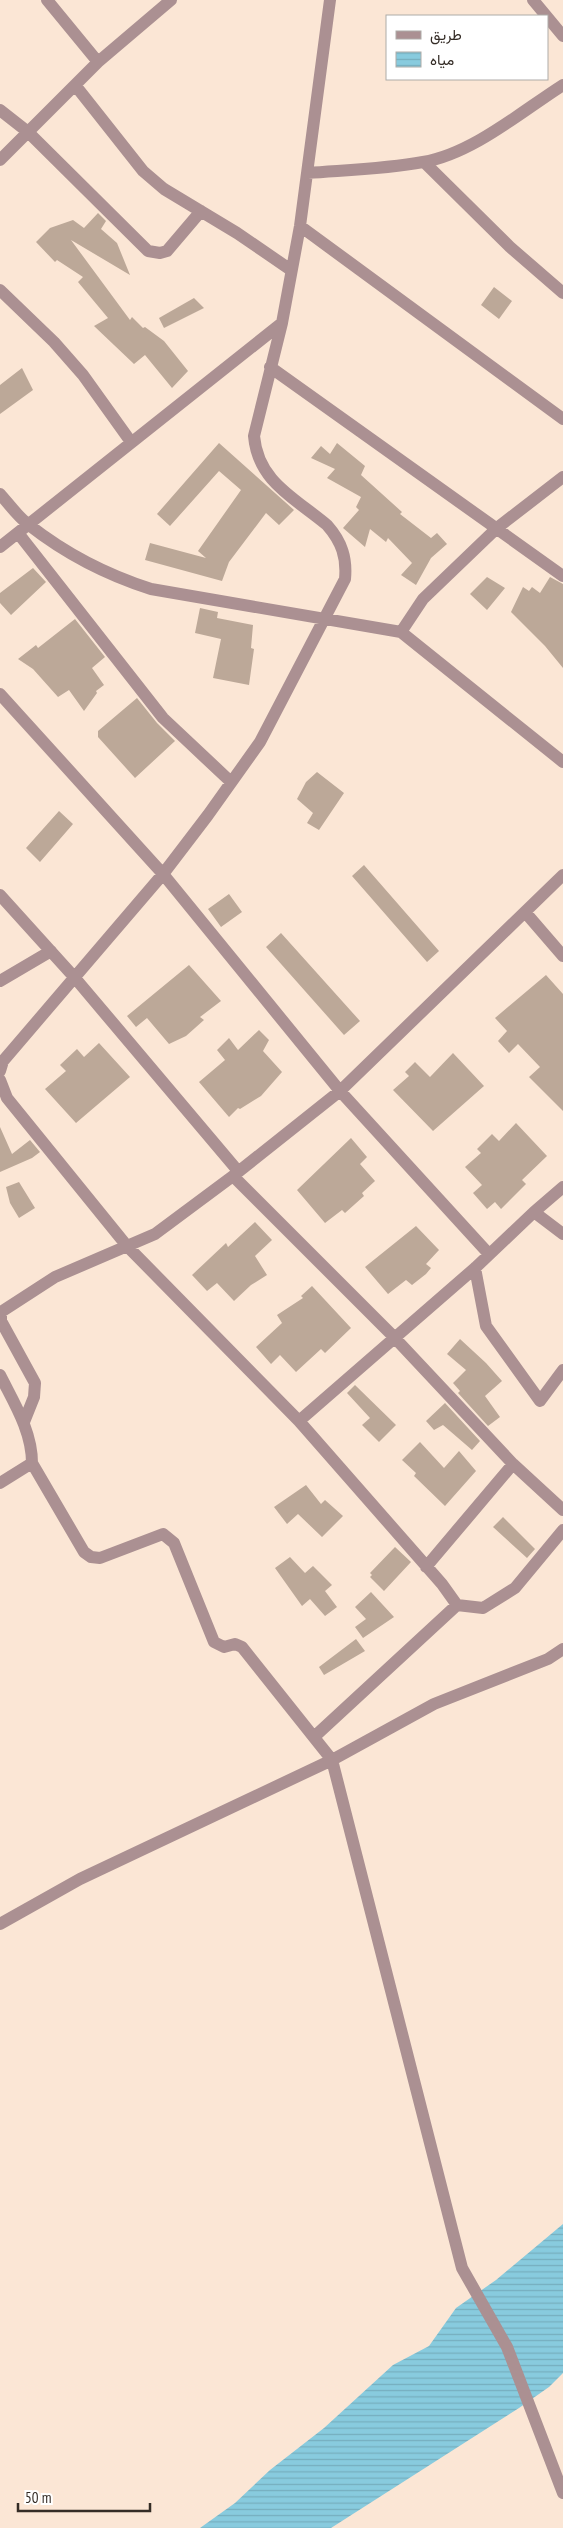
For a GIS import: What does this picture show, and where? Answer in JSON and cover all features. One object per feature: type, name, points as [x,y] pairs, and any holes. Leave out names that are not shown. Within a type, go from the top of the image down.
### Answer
[{"type":"street","points":[[47,0],[98,62]]},
{"type":"street","points":[[0,160],[98,62],[171,0]]},
{"type":"street","points":[[0,1071],[3,1061],[163,874],[232,782],[260,742],[345,579],[344,556],[335,534],[328,525],[280,488],[260,465],[254,436],[282,323],[300,226],[330,0]]},
{"type":"street","points":[[533,0],[546,15]]},
{"type":"street","points":[[548,18],[563,36]]},
{"type":"street","points":[[308,173],[424,162],[480,139],[563,85]]},
{"type":"street","points":[[75,86],[143,171],[164,189],[291,270]]},
{"type":"street","points":[[0,110],[28,132],[148,252],[160,253],[167,251],[201,211]]},
{"type":"street","points":[[424,162],[510,247],[563,293]]},
{"type":"street","points":[[300,226],[563,419]]},
{"type":"street","points":[[0,290],[54,342],[83,375],[131,442]]},
{"type":"street","points":[[0,547],[282,323]]},
{"type":"street","points":[[270,367],[563,576]]},
{"type":"street","points":[[401,632],[423,600],[497,528],[563,477]]},
{"type":"street","points":[[0,494],[28,524],[86,562],[115,578],[151,589],[401,632],[563,762]]},
{"type":"street","points":[[18,533],[163,718],[232,782]]},
{"type":"street","points":[[0,694],[163,874],[340,1091],[488,1253]]},
{"type":"street","points":[[24,1422],[34,1397],[35,1384],[1,1321],[2,1312],[55,1277],[155,1234],[236,1174],[340,1091],[563,874]]},
{"type":"street","points":[[0,895],[75,978],[236,1174],[394,1336],[513,1464],[563,1510]]},
{"type":"street","points":[[525,912],[563,956]]},
{"type":"street","points":[[0,980],[51,951]]},
{"type":"street","points":[[0,1080],[7,1098],[128,1246],[299,1421],[457,1605],[483,1608],[515,1588],[563,1530]]},
{"type":"street","points":[[299,1421],[394,1336],[475,1268],[488,1253],[563,1187]]},
{"type":"street","points":[[534,1212],[563,1234]]},
{"type":"street","points":[[475,1268],[486,1326],[540,1400],[563,1370]]},
{"type":"street","points":[[0,1375],[24,1422],[32,1452],[32,1463],[84,1552],[91,1557],[100,1558],[163,1534],[168,1536],[174,1543],[214,1642],[224,1647],[235,1644],[242,1647],[332,1760],[462,2268],[507,2347],[563,2494]]},
{"type":"street","points":[[0,1482],[32,1463]]},
{"type":"street","points":[[426,1567],[513,1464]]},
{"type":"street","points":[[314,1737],[457,1605]]},
{"type":"street","points":[[0,1924],[80,1880],[332,1760],[434,1704],[548,1659],[563,1649]]},
{"type":"water","points":[[563,2224],[563,2373],[549,2387],[331,2528],[200,2528],[235,2503],[270,2470],[324,2428],[393,2365],[429,2346],[456,2308],[496,2280]]},
{"type":"building","points":[[98,213],[106,221],[101,229],[117,243],[130,275],[71,240],[130,320],[132,317],[143,328],[145,327],[164,341],[188,371],[172,388],[145,355],[134,364],[94,326],[108,318],[78,282],[83,277],[57,260],[55,262],[36,242],[50,228],[73,220],[84,228]]},
{"type":"building","points":[[494,287],[512,301],[499,319],[481,305]]},
{"type":"building","points":[[194,298],[204,308],[164,328],[159,318]]},
{"type":"building","points":[[22,368],[33,390],[0,414],[0,385]]},
{"type":"building","points":[[219,443],[294,510],[279,525],[266,513],[229,562],[222,581],[145,560],[150,543],[206,558],[198,551],[241,490],[219,471],[170,526],[157,514]]},
{"type":"building","points":[[337,443],[365,466],[361,475],[402,512],[400,514],[431,538],[437,533],[447,544],[431,558],[416,585],[401,575],[412,563],[388,538],[386,542],[370,529],[365,547],[343,528],[359,510],[356,507],[361,497],[327,478],[335,469],[311,458],[321,446],[330,454]]},
{"type":"building","points":[[33,568],[46,582],[11,615],[0,603],[0,593]]},
{"type":"building","points":[[487,577],[505,588],[487,610],[470,594]]},
{"type":"building","points":[[550,577],[563,584],[563,668],[545,646],[511,612],[523,587],[529,591],[532,587],[540,593]]},
{"type":"building","points":[[200,608],[218,612],[217,618],[253,625],[251,648],[254,649],[249,685],[213,678],[221,639],[195,633]]},
{"type":"building","points":[[75,619],[105,657],[92,668],[104,685],[96,691],[97,693],[84,711],[69,690],[58,697],[33,669],[18,659],[36,645],[38,648]]},
{"type":"building","points":[[137,698],[157,723],[175,741],[135,778],[98,737],[98,731]]},
{"type":"building","points":[[317,772],[344,793],[319,830],[307,823],[313,813],[297,799],[306,782]]},
{"type":"building","points":[[59,811],[73,824],[40,862],[26,848]]},
{"type":"building","points":[[364,865],[439,951],[427,962],[352,876]]},
{"type":"building","points":[[229,894],[242,912],[221,927],[208,909]]},
{"type":"building","points":[[281,933],[360,1021],[344,1035],[266,947]]},
{"type":"building","points":[[189,965],[221,1001],[200,1017],[204,1020],[186,1036],[169,1044],[147,1018],[136,1027],[127,1016]]},
{"type":"building","points":[[546,975],[563,994],[563,1111],[529,1077],[540,1067],[518,1044],[509,1053],[498,1041],[507,1031],[495,1018]]},
{"type":"building","points":[[259,1030],[269,1040],[263,1051],[282,1072],[261,1096],[240,1109],[238,1108],[229,1117],[199,1082],[225,1060],[217,1050],[229,1038],[238,1050]]},
{"type":"building","points":[[99,1043],[130,1077],[76,1123],[45,1089],[66,1071],[60,1065],[77,1049],[84,1057]]},
{"type":"building","points":[[453,1053],[484,1086],[433,1131],[393,1090],[409,1076],[405,1072],[415,1062],[430,1077]]},
{"type":"building","points":[[516,1123],[547,1156],[522,1180],[526,1184],[501,1209],[495,1202],[487,1209],[473,1193],[482,1185],[465,1167],[481,1153],[477,1149],[492,1134],[499,1141]]},
{"type":"building","points":[[0,1127],[12,1154],[30,1140],[40,1152],[32,1158],[0,1172]]},
{"type":"building","points":[[351,1138],[367,1157],[360,1164],[375,1181],[362,1193],[364,1196],[345,1213],[342,1210],[325,1223],[297,1190]]},
{"type":"building","points":[[19,1182],[35,1208],[19,1218],[10,1203],[6,1187]]},
{"type":"building","points":[[255,1222],[272,1240],[255,1256],[267,1275],[251,1285],[234,1301],[217,1283],[207,1291],[192,1275],[226,1243],[228,1247]]},
{"type":"building","points":[[416,1226],[439,1250],[426,1264],[431,1268],[426,1274],[412,1285],[406,1280],[388,1294],[365,1267]]},
{"type":"building","points":[[312,1286],[351,1328],[325,1353],[321,1349],[296,1372],[280,1355],[271,1364],[256,1347],[282,1323],[277,1315],[303,1298],[301,1296]]},
{"type":"building","points":[[460,1339],[502,1381],[485,1396],[500,1417],[488,1426],[458,1393],[460,1391],[453,1383],[466,1370],[447,1354]]},
{"type":"building","points":[[355,1385],[396,1425],[379,1442],[362,1425],[370,1418],[347,1393]]},
{"type":"building","points":[[445,1403],[480,1441],[472,1450],[443,1425],[434,1430],[426,1421]]},
{"type":"building","points":[[420,1442],[444,1468],[459,1451],[476,1471],[445,1506],[414,1476],[416,1473],[402,1460]]},
{"type":"building","points":[[306,1485],[321,1504],[325,1500],[343,1516],[322,1537],[298,1514],[287,1524],[274,1507]]},
{"type":"building","points":[[503,1517],[535,1549],[527,1558],[493,1527]]},
{"type":"building","points":[[395,1547],[411,1562],[384,1591],[370,1577],[372,1575],[370,1573]]},
{"type":"building","points":[[290,1557],[305,1573],[313,1566],[332,1585],[325,1591],[337,1607],[325,1616],[310,1599],[302,1606],[275,1568]]},
{"type":"building","points":[[371,1592],[394,1617],[363,1638],[355,1627],[366,1619],[355,1607]]},
{"type":"building","points":[[356,1639],[365,1651],[324,1675],[319,1667]]}]
